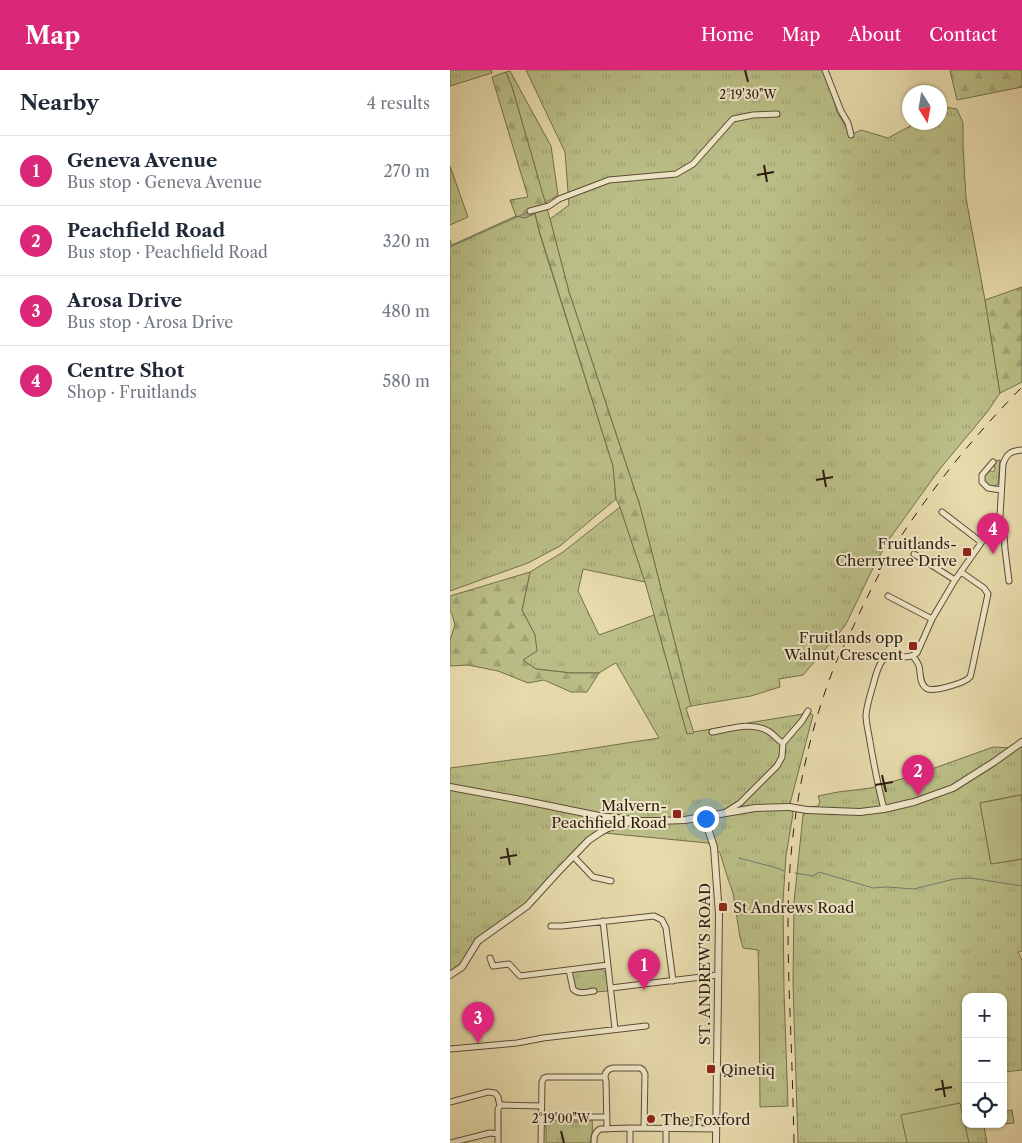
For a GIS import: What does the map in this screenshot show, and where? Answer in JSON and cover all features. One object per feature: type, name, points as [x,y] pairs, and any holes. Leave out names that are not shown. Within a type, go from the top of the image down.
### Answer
[{"type":"street","points":[[825,70],[851,135]]},
{"type":"street","points":[[530,211],[549,206],[558,199],[609,180],[676,174],[693,164],[733,119],[753,115],[777,114]]},
{"type":"street","points":[[884,809],[877,784],[866,718],[879,666],[887,656],[908,657],[917,653],[932,619],[961,572],[1000,516],[1005,458],[1011,451],[1022,450]]},
{"type":"street","points":[[992,465],[982,475],[982,482],[988,488],[1001,490]]},
{"type":"street","points":[[942,512],[982,542]]},
{"type":"street","points":[[996,522],[1003,528],[1009,581]]},
{"type":"street","points":[[914,554],[956,580]]},
{"type":"street","points":[[913,656],[918,665],[921,682],[924,687],[930,690],[937,690],[965,681],[969,677],[988,594],[984,588],[961,572]]},
{"type":"street","points":[[888,596],[932,619]]},
{"type":"street","points":[[726,812],[740,803],[777,766],[782,757],[783,743],[802,722],[808,710]]},
{"type":"street","points":[[712,732],[758,726],[783,743]]},
{"type":"street","points":[[450,787],[599,816],[642,821],[685,820],[755,808],[789,807],[807,810],[860,812],[914,802],[953,788],[1022,742]]},
{"type":"street","name":"ST. ANDREW'S ROAD","points":[[704,816],[714,847],[719,916],[716,1143]]},
{"type":"street","points":[[450,975],[462,967],[478,941],[527,906],[590,840],[601,832],[622,824],[642,821]]},
{"type":"street","points":[[573,856],[593,877],[611,881]]},
{"type":"street","points":[[551,926],[654,916],[662,920],[666,928],[673,980]]},
{"type":"street","points":[[603,921],[615,1029]]},
{"type":"street","points":[[490,958],[493,966],[510,964],[520,976],[608,965]]},
{"type":"street","points":[[569,970],[572,989],[575,992],[594,991]]},
{"type":"street","points":[[611,988],[718,975]]},
{"type":"street","points":[[450,1049],[517,1043],[542,1038],[646,1026]]},
{"type":"street","points":[[607,1129],[605,1074],[610,1069],[640,1068],[645,1074],[644,1128]]},
{"type":"street","points":[[541,1143],[542,1082],[544,1078],[605,1077]]},
{"type":"street","points":[[450,1102],[473,1095],[494,1093],[498,1097],[500,1106],[498,1109],[498,1143]]},
{"type":"street","points":[[500,1106],[541,1106]]},
{"type":"street","points":[[542,1117],[606,1117]]},
{"type":"street","points":[[630,1128],[630,1143]]},
{"type":"street","points":[[666,1128],[666,1143]]},
{"type":"street","points":[[594,1143],[594,1135],[600,1129],[716,1129]]},
{"type":"street","points":[[450,1143],[490,1133],[498,1134]]},
{"type":"green space","points":[[450,70],[491,70],[492,73],[450,86]]},
{"type":"green space","points":[[526,70],[825,70],[837,112],[851,135],[861,130],[888,138],[903,130],[947,130],[947,107],[957,109],[963,123],[966,198],[1000,393],[988,411],[939,470],[890,538],[875,564],[845,626],[803,675],[779,679],[780,687],[751,696],[691,706],[640,506],[569,292],[550,219],[569,205],[565,152]]},
{"type":"green space","points":[[1022,70],[1022,87],[957,100],[950,71]]},
{"type":"green space","points":[[510,71],[551,146],[558,195],[545,203],[506,72]]},
{"type":"green space","points":[[506,72],[550,219],[569,292],[640,506],[691,706],[686,708],[694,733],[687,734],[645,582],[616,499],[613,466],[535,213],[525,218],[516,216],[510,200],[528,197],[492,77]]},
{"type":"green space","points":[[450,166],[468,217],[450,225]]},
{"type":"green space","points":[[535,213],[540,235],[613,466],[616,499],[560,546],[528,563],[450,591],[450,240],[452,245],[516,216],[525,218]]},
{"type":"green space","points":[[1022,287],[1022,382],[1000,393],[985,300]]},
{"type":"green space","points":[[1000,460],[998,484],[993,487],[989,486],[983,478],[985,473],[989,470],[993,472],[995,461]]},
{"type":"green space","points":[[620,507],[645,582],[583,569],[578,591],[599,635],[654,615],[687,733],[809,713],[813,715],[790,804],[793,814],[786,856],[783,901],[788,1106],[760,1107],[758,950],[743,948],[733,893],[720,853],[708,843],[594,832],[573,852],[525,905],[469,951],[460,964],[450,971],[450,768],[659,738],[616,663],[599,673],[571,673],[536,669],[522,660],[535,635],[522,610],[530,572],[563,552]]},
{"type":"green space","points":[[530,572],[522,610],[535,635],[537,651],[523,660],[536,669],[571,673],[599,673],[587,692],[571,692],[544,680],[528,683],[498,671],[468,665],[450,666],[450,640],[455,625],[450,612],[450,596]]},
{"type":"green space","points":[[1022,742],[1022,803],[1020,795],[980,803],[991,864],[1022,859],[1022,951],[1018,952],[1022,960],[1022,1070],[1007,1072],[1007,993],[962,993],[962,1128],[984,1128],[987,1143],[798,1143],[793,984],[794,902],[803,815],[808,807],[818,806],[820,802],[818,796],[871,788],[918,774],[993,747],[1014,748]]},
{"type":"green space","points":[[1021,795],[1022,859],[991,864],[980,803]]},
{"type":"green space","points":[[601,969],[606,975],[608,991],[595,992],[594,989],[575,990],[573,972]]},
{"type":"green space","points":[[960,1103],[962,1128],[966,1128],[969,1143],[907,1143],[901,1115]]},
{"type":"green space","points":[[1012,1110],[1014,1123],[1007,1124],[1007,1111]]},
{"type":"green space","points":[[675,1117],[711,1117],[711,1121],[704,1125],[675,1125]]},
{"type":"green space","points":[[580,1120],[592,1120],[590,1143],[546,1143],[545,1121],[579,1122]]},
{"type":"waterway","points":[[450,247],[526,213]]},
{"type":"waterway","points":[[739,858],[784,871]]},
{"type":"waterway","points":[[795,873],[813,876],[819,872],[873,888],[914,889],[954,879],[971,878],[1022,886]]},
{"type":"railway","points":[[794,1143],[788,956],[789,882],[799,792],[810,742],[824,694],[838,658],[869,593],[898,541],[956,461],[1022,387]]},
{"type":"place","name":"Fruitlands- Cherrytree Drive","points":[[967,552]]},
{"type":"place","name":"Centre Shot","points":[[993,554]]},
{"type":"place","name":"Fruitlands opp Walnut Crescent","points":[[913,646]]},
{"type":"place","name":"Peachfield Road","points":[[918,796]]},
{"type":"place","name":"Malvern- Peachfield Road","points":[[677,814]]},
{"type":"place","name":"St Andrews Road","points":[[723,907]]},
{"type":"place","name":"Geneva Avenue","points":[[644,990]]},
{"type":"place","name":"Arosa Drive","points":[[478,1043]]},
{"type":"place","name":"Qinetiq","points":[[711,1069]]},
{"type":"place","name":"The Foxford","points":[[651,1119]]}]
